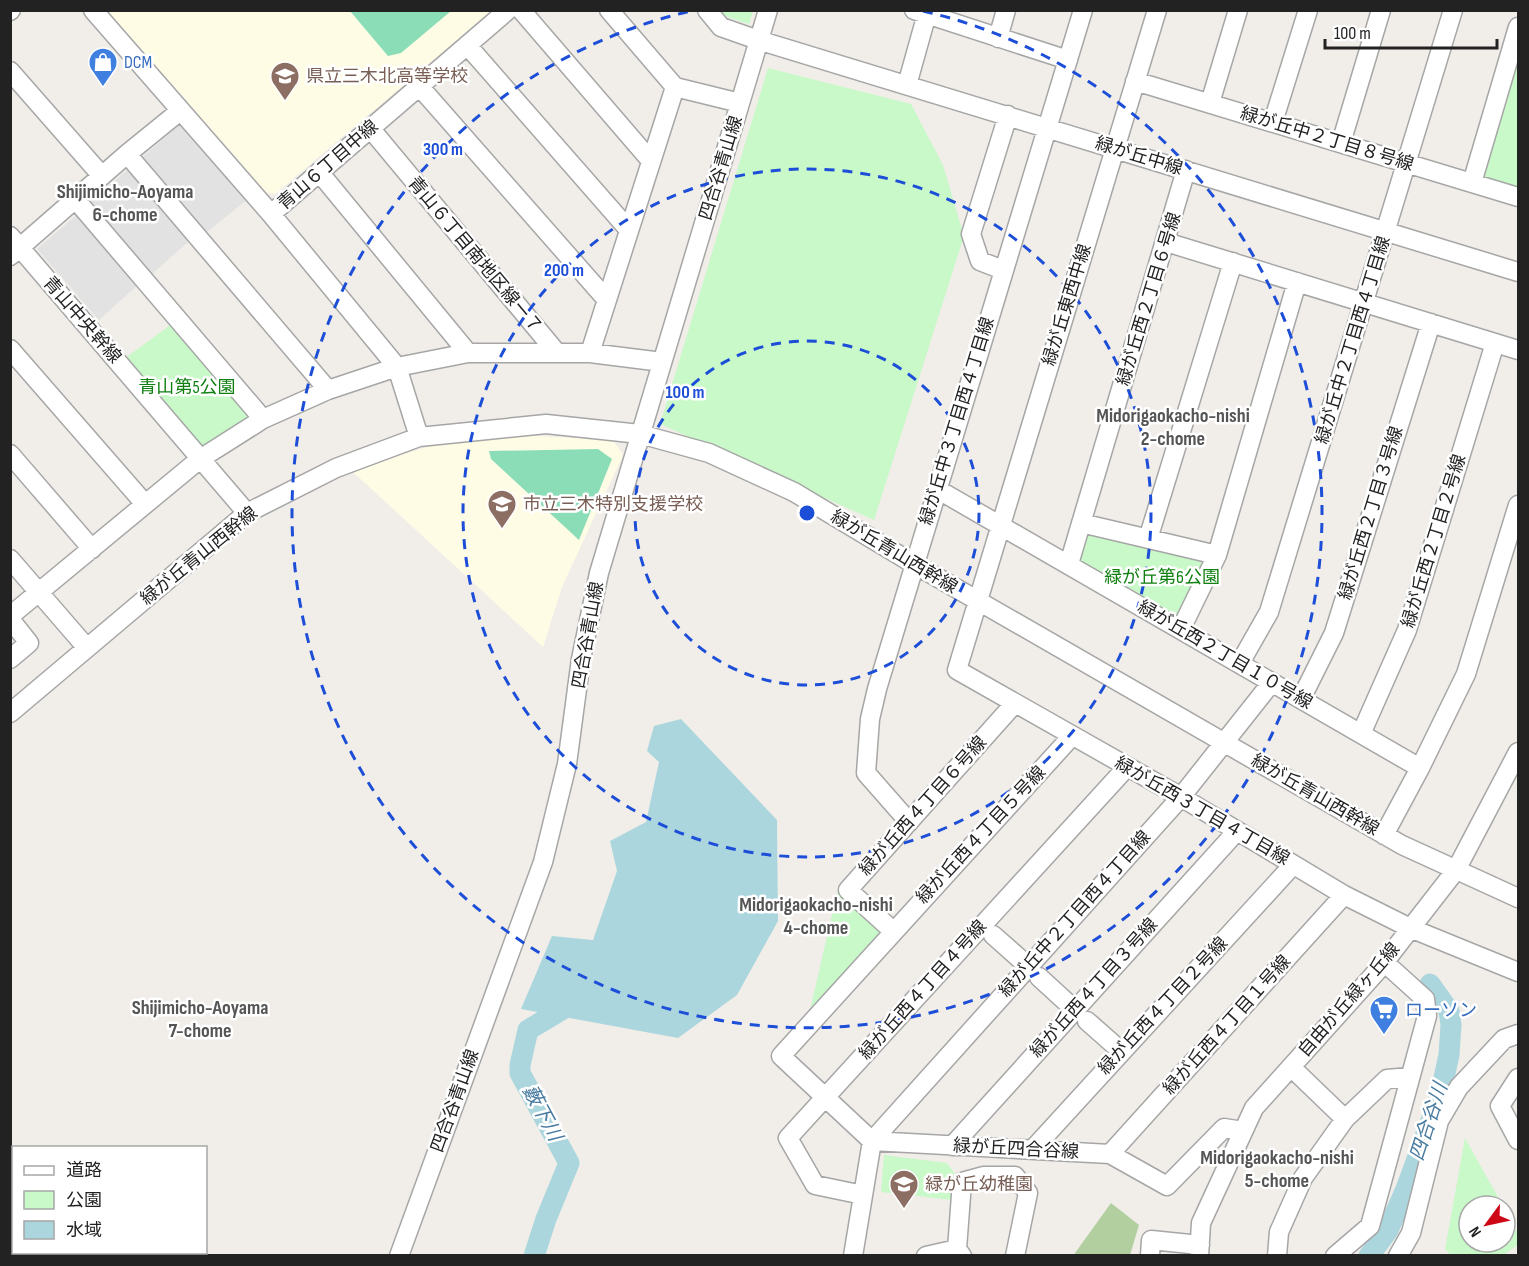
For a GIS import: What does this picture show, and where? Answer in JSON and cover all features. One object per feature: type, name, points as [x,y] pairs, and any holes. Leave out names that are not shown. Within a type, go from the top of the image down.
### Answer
[{"type":"street","name":"青山６丁目中線","points":[[93,10],[271,214],[507,10]]},
{"type":"street","points":[[521,10],[651,161]]},
{"type":"street","points":[[609,10],[675,87],[740,103]]},
{"type":"street","name":"緑が丘中線","points":[[707,10],[721,27],[759,40],[1518,272]]},
{"type":"street","name":"四合谷青山線","points":[[399,1256],[543,862],[567,764],[581,658],[599,573],[768,10]]},
{"type":"street","points":[[998,38],[1006,10]]},
{"type":"street","name":"緑が丘中３丁目西４丁目線","points":[[909,822],[866,773],[870,719],[914,564],[1083,10]]},
{"type":"street","name":"緑が丘東西中線","points":[[978,600],[1157,10]]},
{"type":"street","points":[[1210,103],[1238,10]]},
{"type":"street","points":[[1274,122],[1308,10]]},
{"type":"street","points":[[1341,143],[1381,10]]},
{"type":"street","name":"緑が丘中２丁目西４丁目線","points":[[1240,663],[1269,612],[1454,10]]},
{"type":"street","points":[[907,85],[923,12],[1068,60]]},
{"type":"street","points":[[1472,183],[1514,55],[1518,27]]},
{"type":"street","points":[[467,45],[629,230]]},
{"type":"street","points":[[10,70],[102,176]]},
{"type":"street","name":"緑が丘中２丁目８号線","points":[[1135,81],[1518,197]]},
{"type":"street","points":[[419,86],[608,300]]},
{"type":"street","points":[[591,353],[675,87]]},
{"type":"street","points":[[14,247],[76,200],[180,111]]},
{"type":"street","points":[[1003,270],[980,261],[971,234],[1008,116]]},
{"type":"street","name":"青山６丁目南地区線ー７","points":[[370,128],[557,353]]},
{"type":"street","points":[[127,154],[328,390]]},
{"type":"street","name":"緑が丘西２丁目６号線","points":[[1069,564],[1186,170]]},
{"type":"street","points":[[319,172],[468,353]]},
{"type":"street","points":[[76,200],[263,419]]},
{"type":"street","points":[[271,214],[397,366],[419,437]]},
{"type":"street","points":[[1166,242],[1518,350]]},
{"type":"street","name":"青山中央幹線","points":[[14,247],[247,513]]},
{"type":"street","points":[[1148,539],[1233,262]]},
{"type":"street","points":[[1181,629],[1217,555],[1297,282]]},
{"type":"street","name":"緑が丘西２丁目３号線","points":[[1301,699],[1334,633],[1431,323]]},
{"type":"street","name":"緑が丘西２丁目２号線","points":[[1361,734],[1407,630],[1495,343]]},
{"type":"street","points":[[10,349],[146,504]]},
{"type":"street","points":[[10,658],[29,643],[10,618],[200,459],[263,419],[328,390],[397,366],[468,353],[591,353],[662,362]]},
{"type":"street","name":"緑が丘青山西幹線","points":[[10,713],[247,513],[336,468],[419,437],[546,424],[640,434],[709,453],[794,492],[914,564],[1384,835],[1518,898]]},
{"type":"street","points":[[10,454],[92,549]]},
{"type":"street","name":"緑が丘西２丁目１０号線","points":[[937,489],[1420,768]]},
{"type":"street","points":[[1384,835],[1466,674],[1516,523],[1518,504]]},
{"type":"street","points":[[1082,523],[1217,555]]},
{"type":"street","points":[[10,559],[87,648]]},
{"type":"street","name":"緑が丘西３丁目４丁目線","points":[[978,600],[957,670],[1181,797],[1344,895],[1410,928],[1518,972]]},
{"type":"street","name":"緑が丘中２丁目西４丁目線","points":[[872,1141],[1033,972],[1181,797],[1272,682]]},
{"type":"street","name":"緑が丘西４丁目６号線","points":[[893,931],[848,890],[1016,703]]},
{"type":"street","name":"緑が丘西４丁目５号線","points":[[872,1141],[781,1056],[1072,736]]},
{"type":"street","name":"自由が丘緑ヶ丘線","points":[[1199,1250],[1201,1223],[1254,1108],[1384,962],[1456,870],[1518,752]]},
{"type":"street","name":"緑が丘西４丁目４号線","points":[[863,1195],[815,1185],[788,1138],[1127,767]]},
{"type":"street","name":"緑が丘西４丁目３号線","points":[[952,1146],[1081,1016],[1237,831]]},
{"type":"street","name":"緑が丘西４丁目２号線","points":[[1033,1149],[1293,865]]},
{"type":"street","name":"緑が丘西４丁目１号線","points":[[1110,1154],[1344,895]]},
{"type":"street","points":[[993,935],[1121,1052]]},
{"type":"street","points":[[1335,1256],[1370,1226],[1427,1016],[1425,999],[1384,962]]},
{"type":"street","points":[[1398,1256],[1411,1233],[1439,1122],[1459,1087],[1504,1039],[1518,1034]]},
{"type":"street","points":[[1291,1067],[1345,1119]]},
{"type":"street","points":[[1277,1256],[1279,1232],[1303,1178],[1345,1119],[1387,1079],[1410,1077]]},
{"type":"street","points":[[1518,1078],[1500,1106],[1518,1140]]},
{"type":"street","name":"緑が丘四合谷線","points":[[872,1141],[1110,1154],[1167,1186],[1224,1128],[1243,1131]]},
{"type":"street","points":[[853,1256],[872,1141]]},
{"type":"street","points":[[926,1256],[959,1252],[962,1182],[984,1176],[1015,1176],[1028,1193],[1015,1256]]},
{"type":"street","points":[[1150,1256],[1152,1240],[1199,1250]]},
{"type":"shaded area","name":"県立三木北高等学校","points":[[108,11],[491,11],[275,194],[267,193]]},
{"type":"shaded area","points":[[183,122],[249,198],[206,233],[141,158]]},
{"type":"shaded area","points":[[130,168],[190,240],[152,274],[90,201]]},
{"type":"shaded area","points":[[79,213],[141,282],[99,320],[37,249]]},
{"type":"shaded area","name":"市立三木特別支援学校","points":[[518,435],[613,440],[623,455],[562,587],[543,647],[352,471],[433,445]]},
{"type":"green space","points":[[350,11],[451,11],[401,53],[388,56]]},
{"type":"green space","points":[[718,11],[753,11],[749,24],[722,15]]},
{"type":"green space","points":[[1507,64],[1518,67],[1518,197],[1472,183]]},
{"type":"green space","points":[[768,68],[911,104],[943,165],[964,236],[874,520],[660,424]]},
{"type":"green space","name":"青山第5公園","points":[[173,323],[251,415],[201,451],[124,359]]},
{"type":"green space","points":[[598,449],[612,459],[579,540],[491,459],[489,451]]},
{"type":"green space","name":"緑が丘第6公園","points":[[1083,530],[1209,561],[1177,621],[1077,564]]},
{"type":"green space","points":[[838,889],[883,931],[810,1010]]},
{"type":"green space","points":[[1465,1138],[1496,1194],[1457,1194],[1457,1254],[1504,1254],[1451,1255],[1445,1249]]},
{"type":"green space","points":[[884,1155],[947,1163],[955,1174],[952,1200],[881,1192]]},
{"type":"green space","points":[[1111,1203],[1139,1225],[1130,1255],[1075,1255],[1075,1253]]},
{"type":"water","points":[[681,719],[777,820],[778,921],[737,995],[678,1038],[521,1009],[552,936],[593,940],[617,871],[610,841],[646,822],[659,762],[647,751],[654,726]]},
{"type":"waterway","name":"四合谷川","points":[[1369,1256],[1388,1230],[1406,1189],[1440,1096],[1449,1055],[1451,1025],[1449,1011],[1430,984]]},
{"type":"waterway","name":"藪下川","points":[[534,1256],[546,1219],[569,1163],[520,1073],[520,1065],[528,1030],[578,1000]]},
{"type":"place","name":"DCM","points":[[103,88]]},
{"type":"place","name":"県立三木北高等学校","points":[[285,102]]},
{"type":"place","name":"市立三木特別支援学校","points":[[502,530]]},
{"type":"place","name":"ローソン","points":[[1384,1036]]},
{"type":"place","name":"緑が丘幼稚園","points":[[904,1210]]},
{"type":"district","name":"Shijimicho-Aoyama 6-chome","points":[[125,204]]},
{"type":"district","name":"Midorigaokacho-nishi 2-chome","points":[[1173,428]]},
{"type":"district","name":"Midorigaokacho-nishi 4-chome","points":[[816,916]]},
{"type":"district","name":"Shijimicho-Aoyama 7-chome","points":[[200,1020]]},
{"type":"district","name":"Midorigaokacho-nishi 5-chome","points":[[1277,1170]]}]
